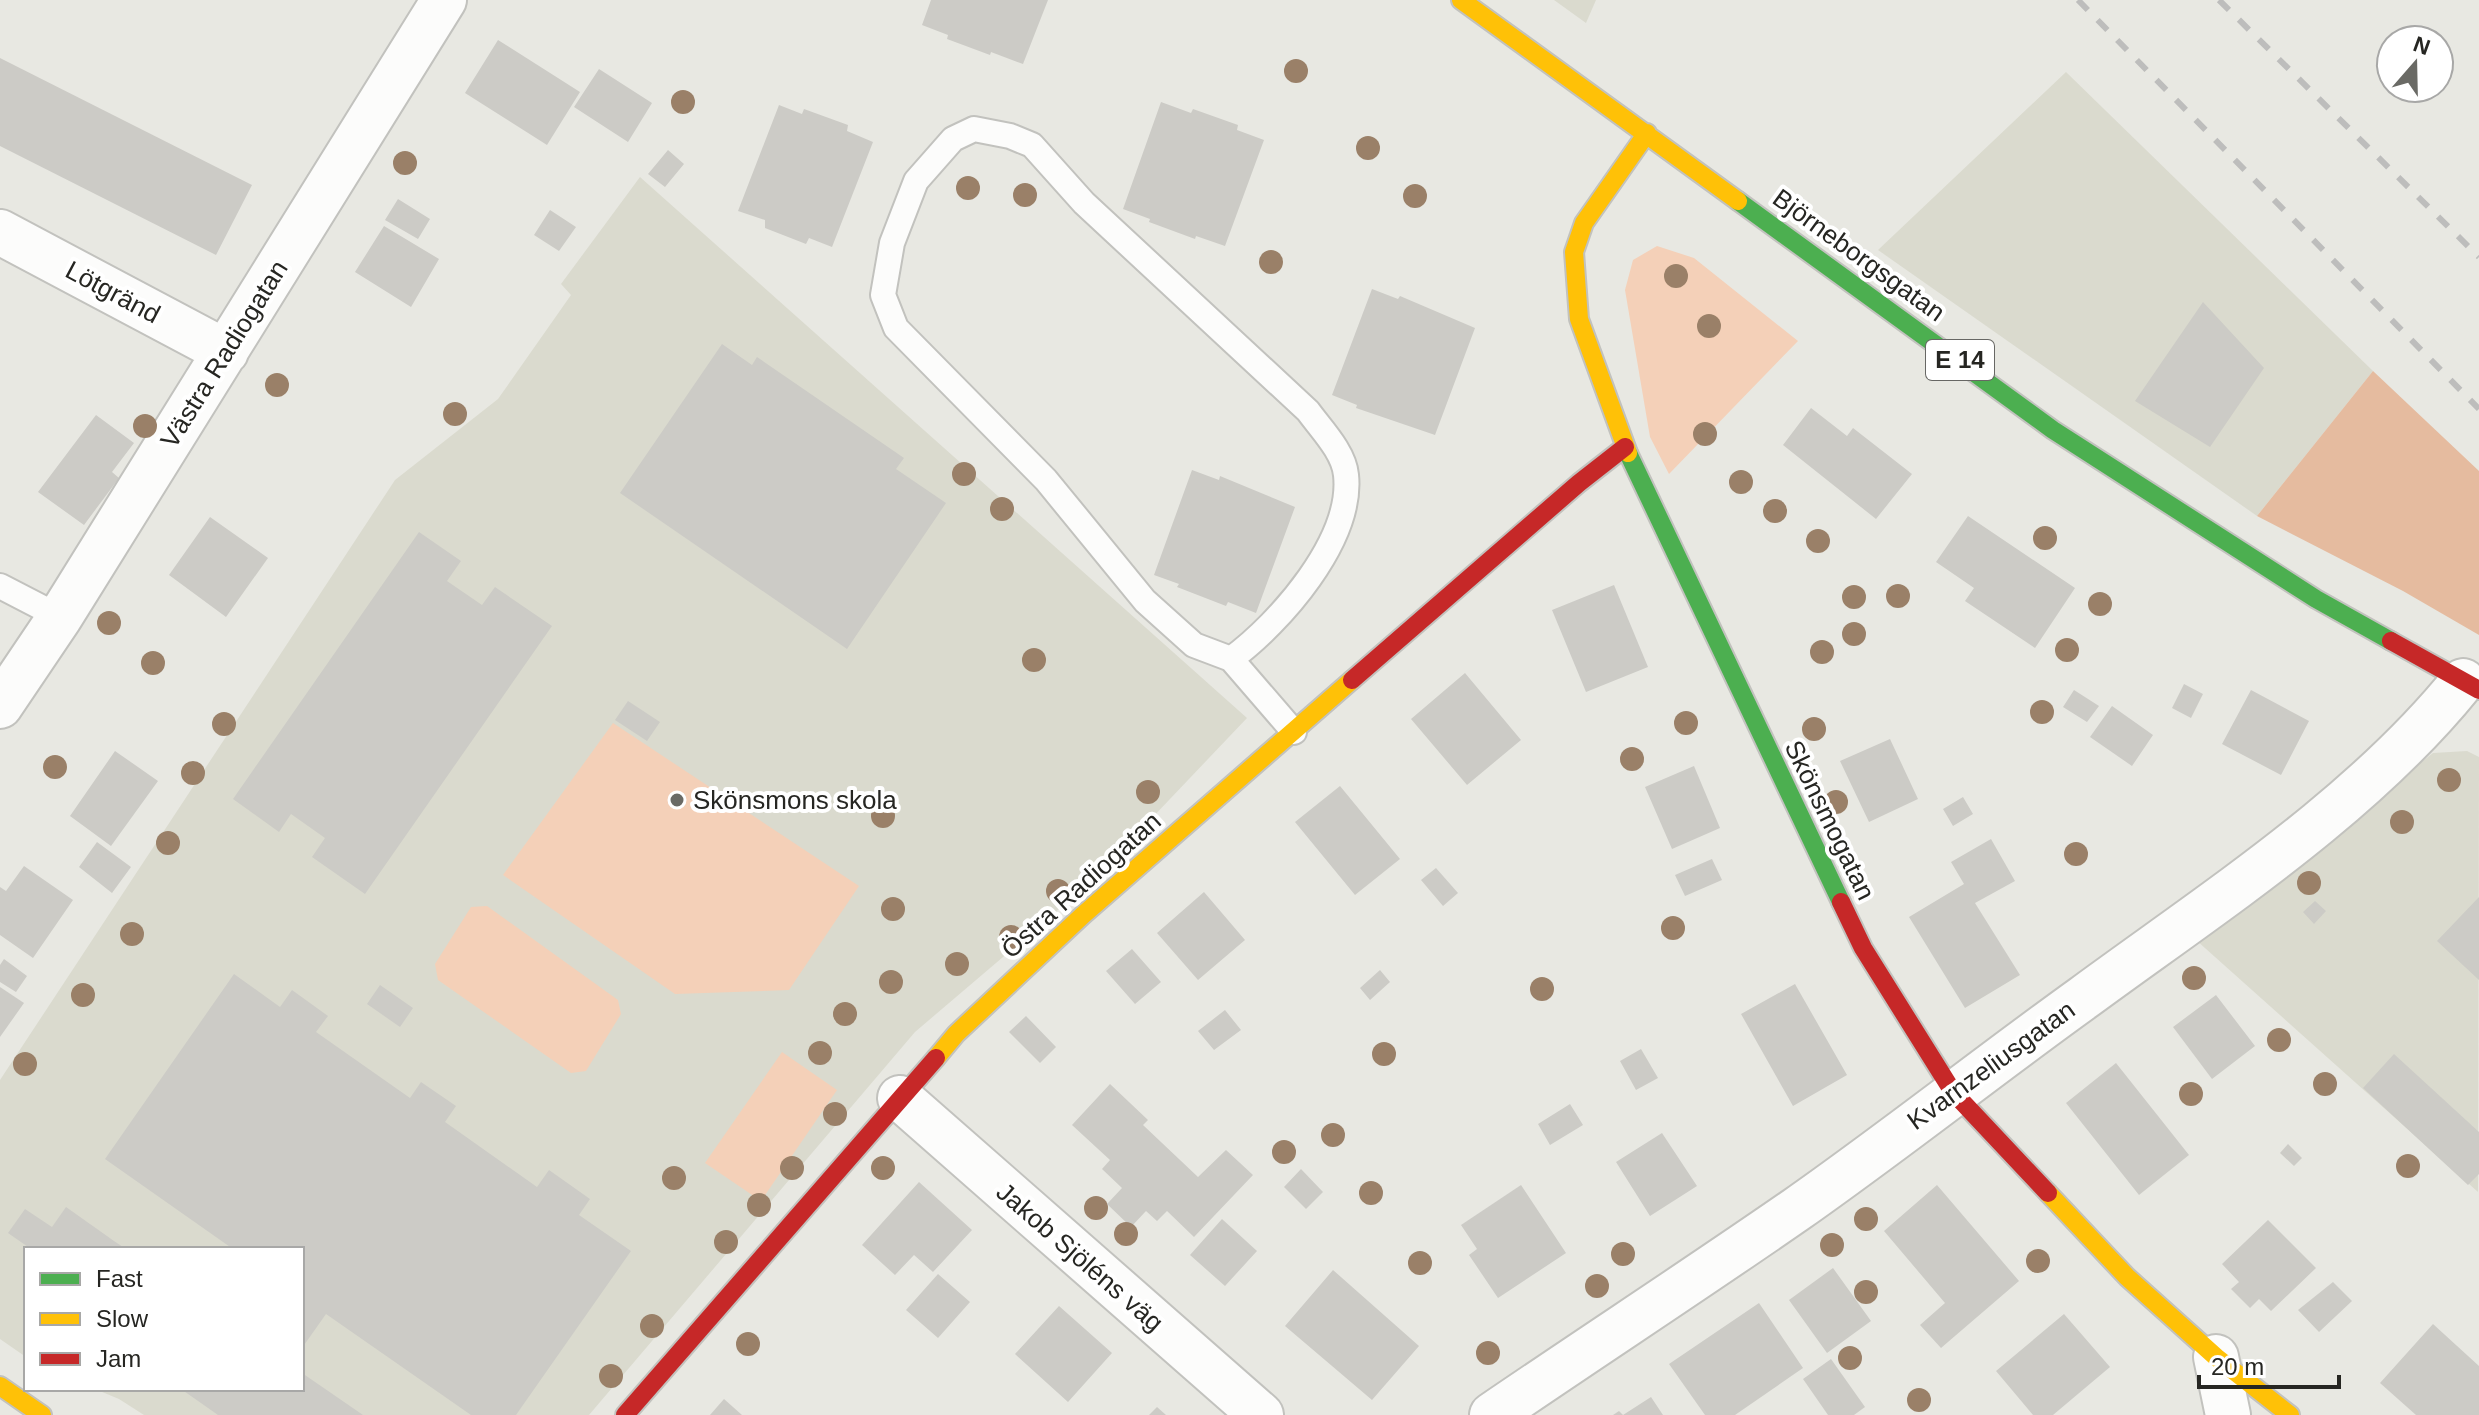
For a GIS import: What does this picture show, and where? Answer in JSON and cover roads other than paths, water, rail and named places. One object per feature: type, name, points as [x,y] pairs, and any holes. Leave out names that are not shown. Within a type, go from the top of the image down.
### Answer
[{"type":"main road","name":"Björneborgsgatan","points":[[1461,0],[2053,430],[2316,599],[2471,686]]},
{"type":"main road","name":"Skönsmogatan","points":[[1647,133],[1584,223],[1574,252],[1579,319],[1625,447],[1863,948],[1953,1092],[2127,1277],[2216,1357],[2290,1415]]},
{"type":"main road","name":"Östra Radiogatan","points":[[625,1415],[956,1034],[1083,915],[1579,483],[1625,447]]},
{"type":"main road","points":[[0,1386],[42,1415]]},
{"type":"street","name":"Västra Radiogatan","points":[[0,706],[60,617],[444,0]]},
{"type":"street","name":"Lötgränd","points":[[0,232],[226,352]]},
{"type":"street","name":"Kvarnzeliusgatan","points":[[1492,1415],[1799,1208],[1953,1092],[2239,886],[2471,686]]},
{"type":"street","name":"Jakob Sjöléns väg","points":[[900,1098],[1261,1415]]},
{"type":"street","points":[[2216,1357],[2228,1415]]},
{"type":"lane","points":[[1231,659],[1254,642],[1276,619],[1309,578],[1329,543],[1343,512],[1346,473],[1334,446],[1308,411],[1084,203],[1032,145],[1010,136],[974,129],[953,139],[916,181],[892,243],[883,295],[896,328],[1046,480],[1145,601],[1194,645],[1231,659],[1294,732]]},
{"type":"lane","points":[[0,586],[60,617]]},
{"type":"railway","points":[[2078,0],[2479,409]]},
{"type":"railway","points":[[2219,0],[2479,257]]},
{"type":"place","name":"Skönsmons skola","points":[[677,800]]}]
